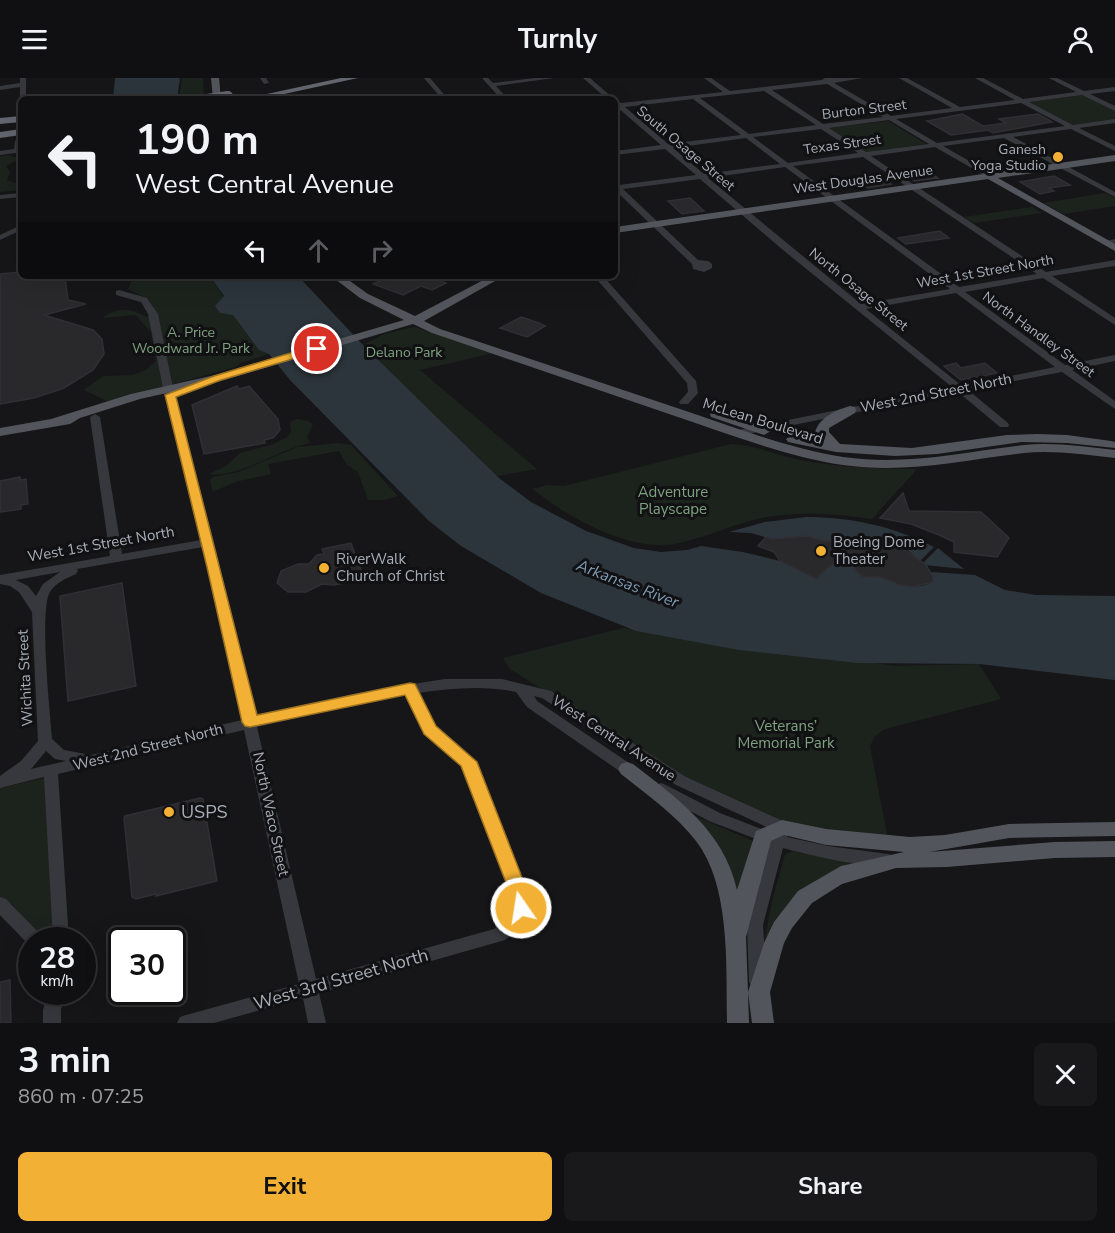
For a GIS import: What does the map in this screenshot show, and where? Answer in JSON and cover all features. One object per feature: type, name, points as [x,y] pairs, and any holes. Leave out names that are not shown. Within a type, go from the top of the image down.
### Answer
[{"type":"highway","points":[[228,96],[332,78]]},
{"type":"highway","points":[[262,96],[354,78]]},
{"type":"highway","points":[[0,121],[18,118]]},
{"type":"highway","points":[[0,126],[18,123]]},
{"type":"highway","points":[[0,133],[18,130]]},
{"type":"main road","points":[[215,78],[217,96]]},
{"type":"main road","points":[[206,87],[207,96]]},
{"type":"main road","name":"West Douglas Avenue","points":[[618,230],[1115,158]]},
{"type":"main road","points":[[989,176],[1112,244]]},
{"type":"main road","points":[[1028,199],[1038,208],[1115,255]]},
{"type":"main road","name":"McLean Boulevard","points":[[340,279],[364,296],[436,331],[738,433],[814,455],[876,463],[941,462],[1026,449],[1080,450],[1115,454]]},
{"type":"main road","points":[[0,432],[95,417],[169,392],[416,320],[493,279]]},
{"type":"main road","name":"McLean Boulevard","points":[[416,320],[443,324],[478,335],[787,438],[836,448],[886,453],[927,452],[989,441],[1037,438],[1091,441],[1115,445]]},
{"type":"main road","points":[[56,422],[85,411],[169,392]]},
{"type":"main road","points":[[836,448],[822,433],[822,427],[830,420],[850,410]]},
{"type":"main road","points":[[627,769],[691,824],[710,845],[721,866],[736,937],[738,1023]]},
{"type":"main road","name":"West Central Avenue","points":[[774,835],[826,837],[910,845],[945,843],[1009,831],[1115,829]]},
{"type":"main road","points":[[736,937],[752,870],[774,835]]},
{"type":"main road","name":"West Central Avenue","points":[[763,1023],[759,992],[774,943],[784,922],[805,897],[835,878],[895,860],[947,859],[1055,850],[1115,849]]},
{"type":"street","points":[[427,78],[442,96]]},
{"type":"street","points":[[485,78],[502,96]]},
{"type":"street","points":[[491,85],[551,78]]},
{"type":"street","points":[[586,78],[607,96]]},
{"type":"street","points":[[707,78],[729,93]]},
{"type":"street","points":[[618,105],[859,78]]},
{"type":"street","points":[[902,78],[959,109]]},
{"type":"street","points":[[978,78],[1115,149]]},
{"type":"street","points":[[1052,78],[1115,109]]},
{"type":"street","points":[[829,80],[925,140],[989,176]]},
{"type":"street","points":[[0,88],[22,82]]},
{"type":"street","points":[[766,89],[1115,322]]},
{"type":"street","name":"Burton Street","points":[[618,153],[1115,90]]},
{"type":"street","name":"North Handley Street","points":[[694,97],[1115,406]]},
{"type":"street","name":"South Osage Street","points":[[618,107],[742,211]]},
{"type":"street","name":"Texas Street","points":[[618,187],[1115,121]]},
{"type":"street","points":[[1006,136],[1115,195]]},
{"type":"street","points":[[0,153],[18,153]]},
{"type":"street","points":[[618,189],[696,263]]},
{"type":"street","points":[[0,196],[18,193]]},
{"type":"street","name":"North Osage Street","points":[[742,211],[1004,425]]},
{"type":"street","points":[[0,238],[18,229]]},
{"type":"street","name":"West 1st Street North","points":[[860,307],[1115,264]]},
{"type":"street","points":[[601,279],[692,383],[693,393],[684,402]]},
{"type":"street","name":"North Waco Street","points":[[119,293],[140,297],[151,308],[169,392],[208,542],[250,722],[317,1023]]},
{"type":"street","name":"West 2nd Street North","points":[[757,428],[1115,358]]},
{"type":"street","points":[[95,417],[117,559]]},
{"type":"street","points":[[738,433],[757,428]]},
{"type":"street","name":"West 1st Street North","points":[[0,580],[208,542]]},
{"type":"street","points":[[38,614],[40,596],[45,587],[90,563]]},
{"type":"street","points":[[0,580],[13,582],[27,591],[38,614]]},
{"type":"street","name":"Wichita Street","points":[[38,614],[45,741]]},
{"type":"street","name":"West Central Avenue","points":[[297,712],[410,688],[479,682],[502,684],[546,694],[681,781],[774,835],[854,858],[895,860]]},
{"type":"street","name":"West 3rd Street North","points":[[186,1023],[495,936],[509,928],[517,917],[521,908],[521,898],[468,762],[429,730],[410,688]]},
{"type":"street","points":[[522,690],[532,704],[562,722],[627,769],[698,811],[774,835]]},
{"type":"street","name":"West 2nd Street North","points":[[0,781],[51,772],[92,759],[297,712]]},
{"type":"street","points":[[0,781],[23,769],[33,760],[45,741],[60,755],[92,759]]},
{"type":"street","points":[[51,772],[59,927]]},
{"type":"street","name":"West Central Avenue","points":[[759,992],[755,958],[755,925],[770,863],[774,835]]},
{"type":"street","points":[[0,904],[22,927]]},
{"type":"green space","points":[[182,78],[203,78],[204,96],[179,96]]},
{"type":"green space","points":[[1083,95],[1115,110],[1115,120],[1074,125],[1028,102]]},
{"type":"green space","points":[[888,121],[926,144],[866,152],[829,128]]},
{"type":"green space","points":[[9,155],[18,159],[6,166],[10,172],[7,180],[18,182],[18,190],[0,192],[0,156]]},
{"type":"green space","points":[[1105,193],[1115,198],[1115,206],[1064,214],[1043,203]]},
{"type":"green space","points":[[1032,207],[1042,213],[974,223],[964,217]]},
{"type":"green space","name":"A. Price Woodward Jr. Park","points":[[133,279],[212,279],[250,338],[269,354],[238,364],[239,366],[109,402],[84,390],[103,376],[132,375],[146,370],[156,361],[151,332],[135,315],[102,318],[119,310],[135,312],[147,317],[158,315],[149,300],[128,289]]},
{"type":"green space","name":"Delano Park","points":[[414,327],[494,353],[420,370],[537,469],[497,476],[363,345],[384,334]]},
{"type":"green space","points":[[297,419],[313,424],[307,437],[310,443],[234,472],[209,474],[226,466],[240,453],[274,444],[287,437],[291,432],[290,422]]},
{"type":"green space","points":[[338,443],[351,445],[398,496],[384,500],[368,500],[358,472],[347,465],[339,451],[268,464],[271,474],[235,482],[213,492],[210,480],[213,477],[238,472],[298,447]]},
{"type":"green space","name":"Adventure Playscape","points":[[731,444],[757,448],[800,460],[829,464],[917,469],[872,519],[820,514],[780,515],[755,520],[675,544],[657,545],[638,543],[600,530],[563,511],[533,489],[547,485],[564,486]]},
{"type":"green space","name":"Veterans’ Memorial Park","points":[[623,628],[896,666],[979,664],[1001,699],[885,729],[875,736],[870,746],[888,839],[778,822],[667,768],[510,669],[503,658]]},
{"type":"green space","points":[[46,778],[53,927],[29,927],[13,905],[0,898],[0,788]]},
{"type":"green space","points":[[693,815],[755,842],[738,899]]},
{"type":"green space","points":[[792,851],[855,863],[764,943],[772,901],[785,855]]},
{"type":"water","points":[[115,78],[180,78],[177,96],[113,96]]},
{"type":"water","name":"Arkansas River","points":[[212,279],[301,279],[363,345],[499,478],[531,502],[586,531],[634,548],[661,552],[687,550],[701,546],[743,552],[780,561],[816,579],[835,562],[843,563],[845,566],[856,565],[856,571],[859,574],[912,586],[933,582],[931,572],[975,575],[1005,590],[1036,595],[1115,596],[1115,680],[979,664],[858,663],[739,650],[636,631],[541,593],[461,546],[429,521],[290,380],[269,354],[259,350],[233,315],[220,313],[215,306],[224,296]]},
{"type":"water","points":[[806,517],[872,524],[903,533],[934,547],[920,561],[905,548],[894,544],[882,543],[862,548],[863,545],[822,541],[808,536],[772,539],[751,533],[729,532],[765,522]]},
{"type":"water","points":[[938,548],[964,569],[924,565],[923,563]]},
{"type":"building","points":[[962,114],[983,126],[1006,123],[999,119],[1038,114],[1052,122],[993,133],[988,130],[951,135],[927,121]]},
{"type":"building","points":[[915,168],[924,169],[938,178],[914,181],[900,172]]},
{"type":"building","points":[[878,176],[891,184],[868,188],[856,179]]},
{"type":"building","points":[[1054,176],[1070,185],[1049,188],[1054,191],[1040,194],[1020,182]]},
{"type":"building","points":[[690,198],[704,211],[682,214],[668,201]]},
{"type":"building","points":[[940,231],[949,238],[906,244],[898,238]]},
{"type":"building","points":[[18,272],[18,279],[65,279],[68,300],[86,304],[44,315],[93,330],[102,339],[104,354],[93,370],[64,388],[34,398],[0,404],[0,274]]},
{"type":"building","points":[[380,279],[435,279],[446,283],[432,290],[421,286],[403,295],[373,284],[382,280]]},
{"type":"building","points":[[521,317],[545,326],[527,337],[500,328]]},
{"type":"building","points":[[956,363],[961,368],[985,363],[997,373],[961,380],[944,366]]},
{"type":"building","points":[[237,386],[239,389],[249,386],[278,419],[280,430],[273,438],[264,440],[265,443],[204,454],[192,405]]},
{"type":"building","points":[[20,477],[20,480],[26,479],[28,504],[21,505],[21,509],[0,512],[0,481]]},
{"type":"building","points":[[903,493],[909,511],[981,512],[1009,538],[997,557],[954,552],[954,542],[939,535],[911,524],[880,518]]},
{"type":"building","points":[[808,536],[864,546],[888,543],[899,546],[926,565],[933,577],[933,582],[912,587],[895,584],[879,577],[863,577],[856,571],[852,560],[845,567],[843,563],[834,562],[816,579],[780,561],[774,552],[758,546],[766,537],[772,539]]},
{"type":"building","name":"RiverWalk Church of Christ","points":[[351,543],[364,579],[334,585],[322,584],[306,592],[288,592],[277,583],[281,571],[298,564],[309,564],[317,555],[324,554],[322,549]]},
{"type":"building","points":[[122,583],[136,686],[68,701],[60,596]]},
{"type":"building","points":[[203,799],[217,881],[156,896],[156,894],[136,899],[132,897],[125,816]]},
{"type":"building","points":[[10,980],[11,1023],[0,1023],[0,982]]},
{"type":"place","name":"Ganesh Yoga Studio","points":[[1058,157]]},
{"type":"place","name":"Boeing Dome Theater","points":[[821,551]]},
{"type":"place","name":"RiverWalk Church of Christ","points":[[324,568]]},
{"type":"place","name":"USPS","points":[[169,812]]},
{"type":"route","points":[[317,349],[218,378],[170,395],[193,480],[250,722],[410,688],[429,730],[468,762],[521,898],[521,908]]}]
